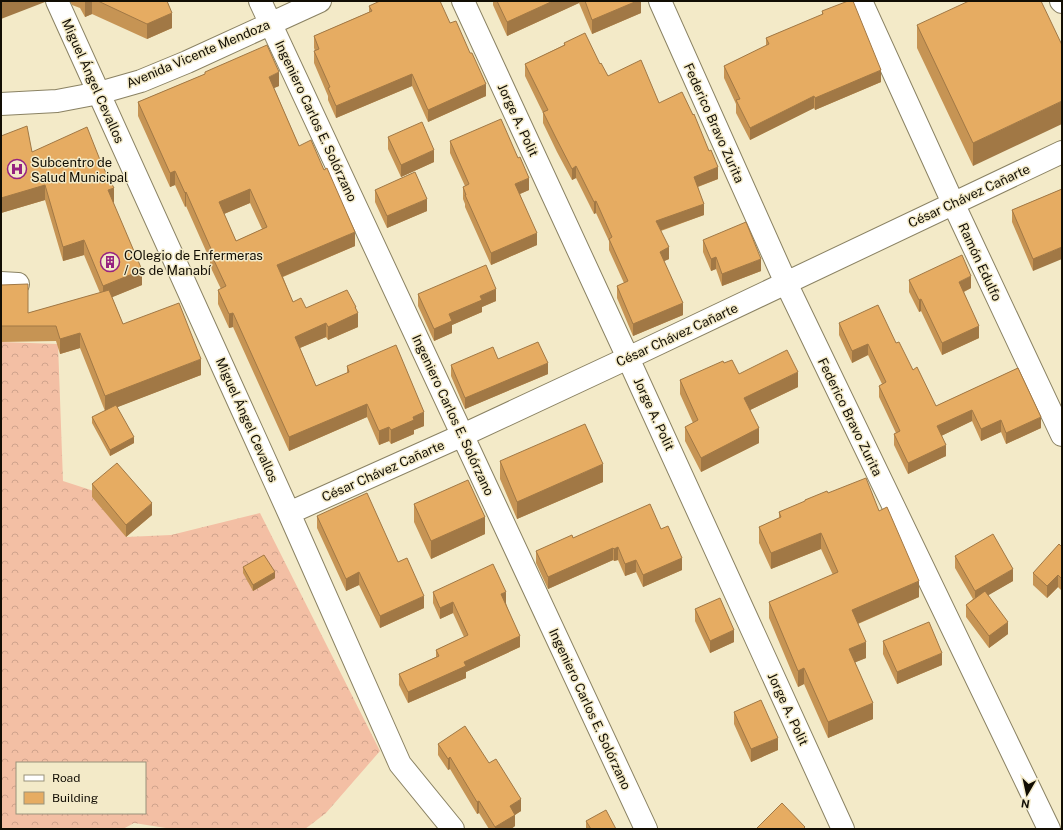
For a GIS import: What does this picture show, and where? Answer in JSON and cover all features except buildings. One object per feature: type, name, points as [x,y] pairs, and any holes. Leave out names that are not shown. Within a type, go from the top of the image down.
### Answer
[{"type":"street","name":"Miguel Ángel Cevallos","points":[[57,1],[289,513],[400,764],[453,829]]},
{"type":"street","name":"Ingeniero Carlos E. Solórzano","points":[[260,1],[646,829]]},
{"type":"street","name":"Avenida Vicente Mendoza","points":[[1,104],[57,101],[99,93],[141,81],[320,1]]},
{"type":"street","name":"Jorge A. Polit","points":[[462,1],[628,358],[843,829]]},
{"type":"street","name":"Federico Bravo Zurita","points":[[660,1],[786,283],[1049,829]]},
{"type":"street","name":"Ramón Edulfo","points":[[861,1],[953,203],[1062,435]]},
{"type":"street","name":"César Chávez Cañarte","points":[[289,513],[463,435],[628,358],[1062,152]]},
{"type":"green space","points":[[1,342],[58,344],[63,481],[103,494],[122,511],[126,537],[171,535],[260,513],[380,751],[326,813],[305,829],[167,829],[134,823],[123,829],[1,829]]},
{"type":"place","name":"Subcentro de Salud Municipal","points":[[17,169]]},
{"type":"place","name":"COlegio de Enfermeras / os de Manabí","points":[[110,262]]}]
